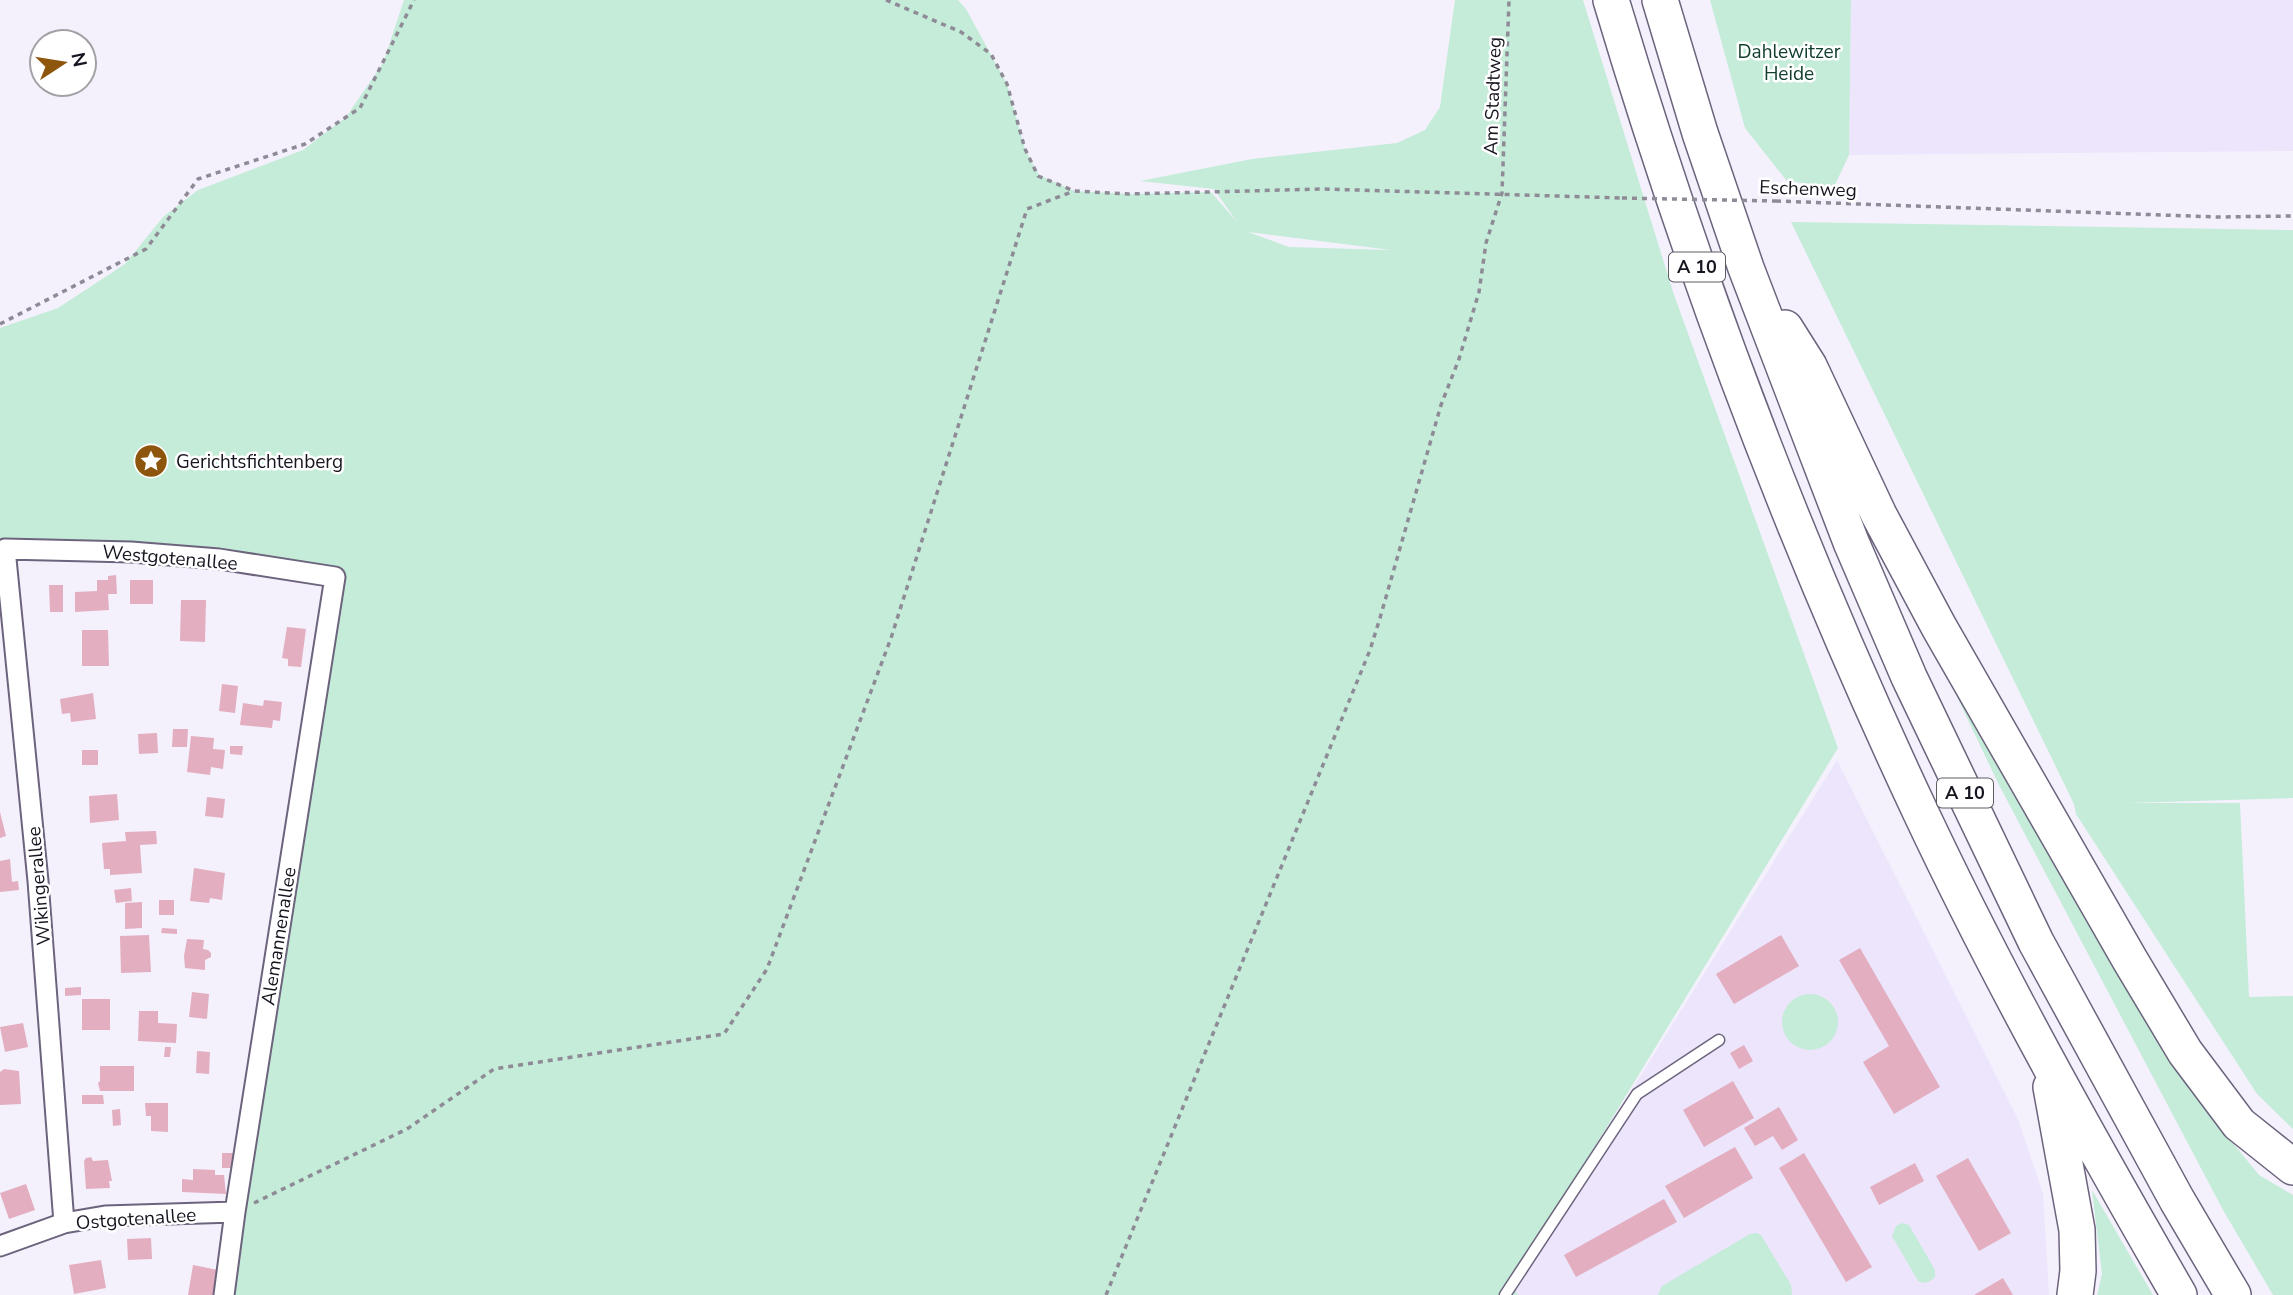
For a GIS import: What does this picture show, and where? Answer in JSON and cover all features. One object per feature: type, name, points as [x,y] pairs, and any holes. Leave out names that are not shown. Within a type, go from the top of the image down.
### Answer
[{"type":"highway","name":"A 10","points":[[1611,0],[1697,269],[1796,530],[1860,681],[1922,814],[2047,1063],[2179,1295]]},
{"type":"highway","name":"A 10","points":[[1660,0],[1745,268],[1851,542],[1915,690],[2036,942],[2177,1200],[2233,1295]]},
{"type":"highway","points":[[1745,268],[1809,366],[1879,516],[1939,627],[2178,1041],[2239,1124],[2293,1167]]},
{"type":"highway","points":[[2047,1063],[2077,1230],[2078,1271],[2075,1295]]},
{"type":"street","name":"Westgotenallee","points":[[5,549],[131,552],[219,559],[335,577]]},
{"type":"street","name":"Wikingerallee","points":[[5,549],[38,881],[64,1223]]},
{"type":"street","name":"Alemannenallee","points":[[224,1295],[335,577]]},
{"type":"street","name":"Ostgotenallee","points":[[0,1246],[64,1223],[104,1216],[235,1212]]},
{"type":"lane","points":[[1505,1295],[1637,1094],[1718,1040]]},
{"type":"path","points":[[0,324],[146,249],[198,179],[304,144],[360,108],[414,0]]},
{"type":"path","points":[[886,0],[961,32],[991,54],[1007,84],[1025,149],[1038,176],[1074,191]]},
{"type":"path","name":"Am Stadtweg","points":[[1106,1295],[1370,650],[1441,405],[1459,359],[1479,292],[1486,243],[1502,193],[1509,0]]},
{"type":"path","name":"Eschenweg","points":[[1074,191],[1129,194],[1323,189],[1776,201],[2217,217],[2293,216]]},
{"type":"path","points":[[235,1212],[407,1129],[494,1069],[724,1034],[767,969],[891,638],[1027,209],[1074,191]]},
{"type":"shaded area","points":[[1851,0],[2293,0],[2293,151],[1849,155]]},
{"type":"shaded area","points":[[1837,760],[2017,1117],[2043,1193],[2049,1295],[1518,1295],[1511,1284]]},
{"type":"green space","points":[[404,0],[958,0],[966,9],[1007,84],[1025,149],[1039,175],[1074,191],[1129,194],[1211,192],[1237,222],[1214,189],[1140,181],[1252,159],[1397,143],[1425,130],[1440,107],[1455,0],[1583,0],[1673,292],[1838,748],[1511,1284],[1518,1295],[224,1295],[334,577],[0,550],[0,328],[58,308],[125,264],[163,217],[198,190],[303,150],[346,117],[383,63]],"holes":[[[1248,232],[1391,250],[1289,247]]]},
{"type":"green space","name":"Dahlewitzer Heide","points":[[1710,0],[1851,0],[1849,155],[1833,189],[1786,180],[1745,128]]},
{"type":"green space","points":[[1791,222],[2293,230],[2293,798],[2127,803],[2240,803],[2249,997],[2293,996],[2293,1129],[2257,1094],[2076,814],[2074,804]]},
{"type":"green space","points":[[1927,634],[2101,940],[2196,1098],[2259,1175],[2293,1195],[2293,1295],[2273,1295],[2223,1210],[1999,785]]},
{"type":"green space","points":[[1810,994],[1821,996],[1830,1002],[1836,1011],[1836,1033],[1830,1042],[1821,1048],[1810,1050],[1799,1048],[1790,1042],[1784,1033],[1782,1022],[1784,1011],[1790,1002],[1799,996]]},
{"type":"green space","points":[[2092,1190],[2153,1295],[2097,1295],[2102,1274]]},
{"type":"green space","points":[[1902,1223],[1909,1225],[1935,1270],[1935,1277],[1929,1282],[1918,1281],[1892,1236],[1896,1226]]},
{"type":"green space","points":[[1756,1233],[1761,1235],[1791,1285],[1792,1295],[1658,1295],[1662,1286]]},
{"type":"building","points":[[116,575],[117,594],[108,594],[109,610],[75,612],[75,592],[97,591],[97,580],[108,580],[108,576]]},
{"type":"building","points":[[130,580],[153,580],[153,604],[130,604]]},
{"type":"building","points":[[49,585],[63,585],[63,612],[50,612]]},
{"type":"building","points":[[181,600],[206,600],[205,642],[180,641]]},
{"type":"building","points":[[287,627],[306,629],[301,667],[288,666],[288,659],[282,658]]},
{"type":"building","points":[[82,630],[108,630],[109,666],[82,666]]},
{"type":"building","points":[[222,684],[238,686],[235,713],[219,711]]},
{"type":"building","points":[[93,693],[96,719],[71,722],[70,713],[62,714],[60,699]]},
{"type":"building","points":[[264,700],[282,702],[280,721],[273,720],[272,728],[240,725],[243,703],[263,706]]},
{"type":"building","points":[[173,729],[188,729],[187,747],[172,747]]},
{"type":"building","points":[[157,733],[158,753],[139,754],[138,734]]},
{"type":"building","points":[[191,736],[214,738],[213,749],[225,750],[223,769],[211,767],[210,775],[187,772]]},
{"type":"building","points":[[230,746],[243,746],[242,755],[230,754]]},
{"type":"building","points":[[82,750],[98,750],[98,765],[82,765]]},
{"type":"building","points":[[117,794],[119,820],[90,823],[89,796]]},
{"type":"building","points":[[207,797],[225,799],[223,818],[205,816]]},
{"type":"building","points":[[0,812],[6,836],[0,838]]},
{"type":"building","points":[[156,831],[157,844],[140,845],[142,873],[110,875],[110,869],[104,869],[102,843],[126,841],[125,832]]},
{"type":"building","points":[[10,859],[12,882],[18,881],[19,890],[0,892],[0,861]]},
{"type":"building","points":[[194,868],[225,873],[222,900],[210,898],[209,903],[190,901]]},
{"type":"building","points":[[131,888],[132,901],[116,903],[114,890]]},
{"type":"building","points":[[159,900],[174,900],[174,915],[159,915]]},
{"type":"building","points":[[142,902],[142,928],[125,929],[125,903]]},
{"type":"building","points":[[162,928],[177,929],[177,934],[161,933]]},
{"type":"building","points":[[149,935],[151,972],[121,973],[120,936]]},
{"type":"building","points":[[1781,935],[1799,966],[1734,1004],[1716,974]]},
{"type":"building","points":[[187,939],[204,940],[203,949],[211,953],[211,957],[205,960],[205,970],[185,968]]},
{"type":"building","points":[[1860,948],[1940,1087],[1894,1114],[1863,1062],[1889,1046],[1839,960]]},
{"type":"building","points":[[81,987],[81,995],[65,996],[65,988]]},
{"type":"building","points":[[192,992],[209,994],[207,1019],[189,1017]]},
{"type":"building","points":[[82,999],[110,999],[110,1030],[82,1030]]},
{"type":"building","points":[[139,1011],[158,1011],[158,1023],[177,1024],[176,1043],[138,1041]]},
{"type":"building","points":[[23,1023],[28,1047],[5,1052],[0,1027]]},
{"type":"building","points":[[1744,1045],[1753,1061],[1739,1069],[1730,1053]]},
{"type":"building","points":[[165,1047],[171,1047],[170,1057],[164,1057]]},
{"type":"building","points":[[197,1051],[210,1052],[209,1074],[196,1073]]},
{"type":"building","points":[[100,1066],[134,1066],[134,1091],[100,1091]]},
{"type":"building","points":[[4,1069],[19,1071],[21,1104],[0,1105],[0,1072]]},
{"type":"building","points":[[1733,1081],[1754,1118],[1704,1147],[1683,1110]]},
{"type":"building","points":[[82,1095],[103,1095],[104,1104],[82,1104]]},
{"type":"building","points":[[145,1103],[168,1103],[168,1132],[151,1131],[151,1116],[146,1116]]},
{"type":"building","points":[[1779,1107],[1798,1140],[1782,1150],[1773,1136],[1755,1146],[1744,1128]]},
{"type":"building","points":[[120,1109],[121,1125],[113,1126],[112,1110]]},
{"type":"building","points":[[1735,1147],[1753,1178],[1684,1218],[1665,1186]]},
{"type":"building","points":[[222,1153],[237,1153],[236,1168],[222,1168]]},
{"type":"building","points":[[1804,1153],[1872,1267],[1846,1282],[1779,1168]]},
{"type":"building","points":[[91,1157],[93,1161],[108,1160],[112,1181],[109,1181],[110,1188],[86,1189],[84,1161]]},
{"type":"building","points":[[1968,1158],[2011,1233],[1979,1251],[1936,1176]]},
{"type":"building","points":[[1915,1163],[1924,1181],[1879,1205],[1870,1187]]},
{"type":"building","points":[[193,1169],[215,1170],[215,1175],[224,1175],[226,1194],[182,1192],[182,1179],[193,1180]]},
{"type":"building","points":[[26,1184],[35,1210],[9,1219],[0,1193]]},
{"type":"building","points":[[1664,1199],[1677,1222],[1576,1277],[1564,1255]]},
{"type":"building","points":[[151,1238],[152,1259],[128,1260],[127,1239]]},
{"type":"building","points":[[101,1260],[106,1288],[74,1294],[69,1265]]},
{"type":"building","points":[[193,1265],[218,1270],[214,1295],[188,1295]]},
{"type":"building","points":[[2003,1278],[2013,1295],[1974,1295]]},
{"type":"place","name":"Gerichtsfichtenberg","points":[[151,461]]}]
